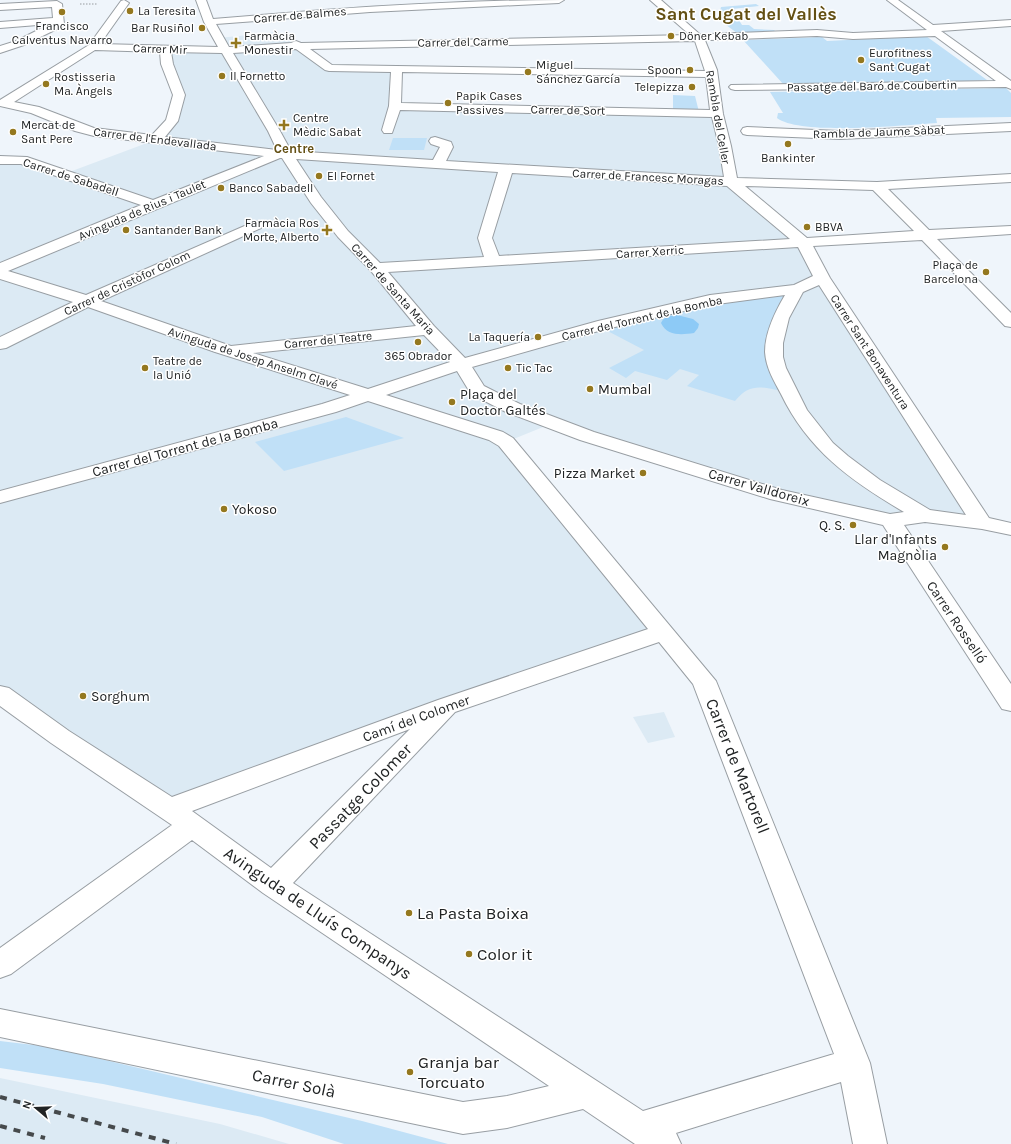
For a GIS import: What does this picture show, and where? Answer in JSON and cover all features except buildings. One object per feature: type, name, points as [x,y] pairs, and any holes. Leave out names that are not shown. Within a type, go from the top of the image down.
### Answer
[{"type":"street","name":"Carrer de Santa Maria","points":[[201,0],[218,38],[227,50],[274,131],[286,155],[316,200],[343,234],[376,268],[428,330],[462,364],[477,390],[513,408]]},
{"type":"street","points":[[343,0],[351,11]]},
{"type":"street","name":"Carrer de Balmes","points":[[210,22],[351,11],[559,0]]},
{"type":"street","name":"Rambla del Celler","points":[[655,0],[698,38],[712,74],[717,114],[725,146],[731,182]]},
{"type":"street","points":[[892,0],[1010,85]]},
{"type":"street","points":[[93,47],[124,3]]},
{"type":"street","points":[[0,7],[57,4],[58,20],[60,24],[20,43],[0,50]]},
{"type":"street","points":[[312,4],[318,14]]},
{"type":"street","points":[[0,25],[58,20]]},
{"type":"street","points":[[817,33],[853,36],[935,31],[1011,23]]},
{"type":"street","points":[[710,37],[858,30]]},
{"type":"street","points":[[282,35],[329,68],[712,74]]},
{"type":"street","points":[[218,38],[233,36]]},
{"type":"street","name":"Carrer del Carme","points":[[227,50],[299,46],[698,38]]},
{"type":"street","name":"Carrer Mir","points":[[93,47],[165,50],[227,50]]},
{"type":"street","name":"Carrer de l'Endevallada","points":[[93,47],[4,103],[35,110],[79,128],[156,140],[286,155]]},
{"type":"street","points":[[156,140],[172,121],[179,95],[167,64],[165,50]]},
{"type":"street","points":[[388,130],[395,106],[397,69]]},
{"type":"street","name":"Passatge del Baró de Coubertin","points":[[735,87],[1010,85]]},
{"type":"street","name":"Carrer de Sort","points":[[395,106],[717,114]]},
{"type":"street","name":"Rambla de Jaume Sàbat","points":[[747,131],[840,135],[1011,127]]},
{"type":"street","points":[[435,141],[448,147],[437,165]]},
{"type":"street","name":"Carrer de Sabadell","points":[[0,147],[8,149],[14,154],[4,160]]},
{"type":"street","name":"Carrer de Francesc Moragas","points":[[286,155],[731,182]]},
{"type":"street","name":"Avinguda de Rius i Taulet","points":[[0,269],[252,164],[286,155]]},
{"type":"street","name":"Carrer de Sabadell","points":[[4,160],[22,160],[154,205]]},
{"type":"street","points":[[493,262],[484,238],[506,169]]},
{"type":"street","points":[[746,188],[877,186],[1011,178]]},
{"type":"street","name":"Carrer Sant Bonaventura","points":[[731,182],[746,188],[803,242],[822,278],[982,522]]},
{"type":"street","points":[[877,186],[924,236],[1005,309],[1011,322]]},
{"type":"street","name":"Carrer de Cristòfor Colom","points":[[0,344],[87,301],[256,225]]},
{"type":"street","name":"Carrer Xerric","points":[[376,268],[1011,230]]},
{"type":"street","name":"Avinguda de Josep Anselm Clavé","points":[[0,274],[87,301],[227,350],[496,436],[506,442]]},
{"type":"street","name":"Carrer del Torrent de la Bomba","points":[[0,498],[130,468],[369,395],[462,364],[598,326],[710,300],[796,289],[822,278]]},
{"type":"street","points":[[796,289],[786,305],[778,327],[774,352],[780,377],[800,415],[818,436],[854,472],[925,516]]},
{"type":"street","name":"Carrer del Teatre","points":[[227,350],[428,330]]},
{"type":"street","name":"Carrer Valldoreix","points":[[513,408],[587,436],[777,495],[890,520],[925,516],[982,522],[1011,529]]},
{"type":"street","name":"Carrer de Martorell","points":[[506,442],[704,681],[854,1063],[870,1144]]},
{"type":"street","name":"Carrer Rosselló","points":[[890,520],[1011,703]]},
{"type":"street","name":"Camí del Colomer","points":[[0,965],[180,817],[447,706],[664,632]]},
{"type":"street","name":"Avinguda de Lluís Companys","points":[[0,694],[60,737],[180,817],[274,885],[652,1136],[854,1063]]},
{"type":"street","name":"Passatge Colomer","points":[[274,885],[447,706]]},
{"type":"street","name":"Carrer Solà","points":[[0,1023],[463,1118],[507,1112],[550,1101],[588,1094]]},
{"type":"path","points":[[57,4],[124,3]]},
{"type":"shaded area","points":[[756,4],[759,6],[732,9],[742,25],[749,25],[754,29],[774,30],[776,32],[737,33],[718,19],[721,7]]},
{"type":"shaded area","points":[[277,32],[329,68],[402,69],[395,105],[717,114],[731,182],[803,242],[982,523],[890,520],[777,495],[553,423],[506,442],[664,632],[169,809],[0,687],[0,160],[9,159],[64,174],[155,140],[172,121],[179,95],[165,50],[226,50],[218,38]]},
{"type":"shaded area","name":"Eurofitness Sant Cugat","points":[[926,36],[987,80],[888,85],[841,85],[839,83],[784,85],[743,40],[822,37],[827,41]]},
{"type":"shaded area","points":[[1006,88],[1011,93],[1011,117],[936,118],[937,123],[854,128],[807,127],[789,123],[777,118],[778,113],[783,113],[770,92]]},
{"type":"shaded area","points":[[673,95],[695,96],[699,112],[673,111]]},
{"type":"shaded area","points":[[393,138],[427,138],[424,150],[389,150]]},
{"type":"shaded area","points":[[797,289],[778,327],[789,392],[766,388],[753,388],[741,394],[735,401],[687,386],[699,375],[680,369],[667,380],[635,371],[626,378],[609,368],[644,350],[598,326],[710,300]]},
{"type":"shaded area","points":[[677,315],[693,319],[699,324],[694,333],[675,334],[667,330],[661,323],[668,317]]},
{"type":"shaded area","points":[[346,417],[404,438],[284,471],[255,442]]},
{"type":"shaded area","points":[[664,712],[675,737],[648,743],[633,717]]},
{"type":"shaded area","points":[[0,1041],[50,1047],[362,1121],[448,1144],[344,1144],[262,1117],[103,1084],[0,1068]]},
{"type":"shaded area","points":[[0,1078],[220,1124],[289,1144],[0,1144]]},
{"type":"railway","points":[[0,1097],[176,1144]]},
{"type":"railway","points":[[0,1126],[45,1138]]},
{"type":"place","name":"La Teresita","points":[[130,11]]},
{"type":"place","name":"Francisco Calventus Navarro","points":[[62,12]]},
{"type":"place","name":"Bar Rusiñol","points":[[202,28]]},
{"type":"place","name":"Döner Kebab","points":[[671,36]]},
{"type":"place","name":"Farmàcia Monestir","points":[[236,43]]},
{"type":"place","name":"Eurofitness Sant Cugat","points":[[861,60]]},
{"type":"place","name":"Spoon","points":[[690,70]]},
{"type":"place","name":"Miguel Sánchez García","points":[[528,72]]},
{"type":"place","name":"Il Fornetto","points":[[222,76]]},
{"type":"place","name":"Rostisseria Ma. Àngels","points":[[46,84]]},
{"type":"place","name":"Telepizza","points":[[692,87]]},
{"type":"place","name":"Papik Cases Passives","points":[[448,103]]},
{"type":"place","name":"Centre Mèdic Sabat","points":[[284,125]]},
{"type":"place","name":"Mercat de Sant Pere","points":[[13,132]]},
{"type":"place","name":"Bankinter","points":[[788,144]]},
{"type":"place","name":"El Fornet","points":[[319,176]]},
{"type":"place","name":"Banco Sabadell","points":[[221,188]]},
{"type":"place","name":"BBVA","points":[[807,227]]},
{"type":"place","name":"Santander Bank","points":[[126,230]]},
{"type":"place","name":"Farmàcia Ros Morte, Alberto","points":[[327,230]]},
{"type":"place","name":"Plaça de Barcelona","points":[[986,272]]},
{"type":"place","name":"La Taquería","points":[[538,337]]},
{"type":"place","name":"365 Obrador","points":[[418,342]]},
{"type":"place","name":"Teatre de la Unió","points":[[145,368]]},
{"type":"place","name":"Tic Tac","points":[[508,368]]},
{"type":"place","name":"Mumbal","points":[[590,389]]},
{"type":"place","name":"Plaça del Doctor Galtés","points":[[452,402]]},
{"type":"place","name":"Pizza Market","points":[[643,473]]},
{"type":"place","name":"Yokoso","points":[[224,509]]},
{"type":"place","name":"Q. S.","points":[[853,525]]},
{"type":"place","name":"Llar d'Infants Magnòlia","points":[[945,547]]},
{"type":"place","name":"Sorghum","points":[[83,696]]},
{"type":"place","name":"La Pasta Boixa","points":[[409,913]]},
{"type":"place","name":"Color it","points":[[469,954]]},
{"type":"place","name":"Granja bar Torcuato","points":[[410,1072]]},
{"type":"district","name":"Sant Cugat del Vallès","points":[[746,14]]},
{"type":"district","name":"Centre","points":[[294,148]]}]
